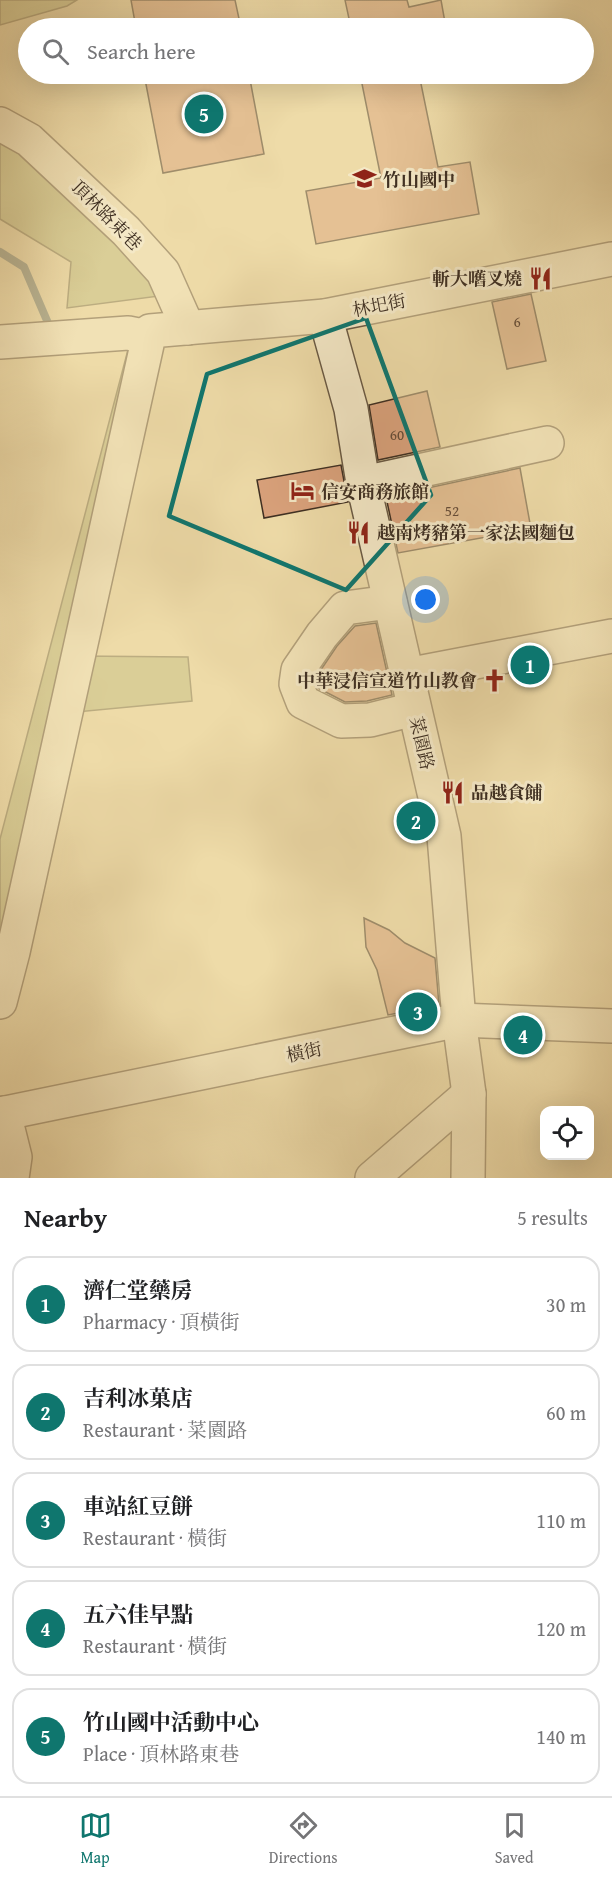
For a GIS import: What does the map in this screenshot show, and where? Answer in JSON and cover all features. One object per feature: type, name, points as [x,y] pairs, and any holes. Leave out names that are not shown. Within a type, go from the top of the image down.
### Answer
[{"type":"street","name":"頂林路東巷","points":[[0,124],[29,140],[126,231],[163,272],[188,328]]},
{"type":"street","name":"林圯街","points":[[148,337],[150,332],[325,316],[612,260]]},
{"type":"street","name":"菜園路","points":[[325,316],[351,410],[363,483],[444,836],[459,1020],[469,1094],[468,1178]]},
{"type":"street","points":[[0,342],[128,333],[148,337],[23,907],[0,1002]]},
{"type":"street","points":[[363,483],[547,443]]},
{"type":"street","points":[[390,602],[345,608],[322,635],[298,670],[296,684],[303,702],[341,721],[370,720],[414,709]]},
{"type":"street","points":[[406,675],[612,636]]},
{"type":"street","name":"橫街","points":[[2,1114],[459,1020],[612,1026]]},
{"type":"street","points":[[372,1178],[469,1094]]},
{"type":"street","points":[[2,1114],[15,1157],[12,1178]]},
{"type":"highlighted area","points":[[366,318],[431,495],[346,590],[169,516],[207,374]]},
{"type":"shaded area","points":[[0,0],[77,0],[67,6],[18,18],[0,25]]},
{"type":"shaded area","points":[[0,131],[25,143],[167,295],[67,308],[71,262],[0,219]]},
{"type":"shaded area","points":[[131,338],[144,340],[0,972],[0,839]]},
{"type":"shaded area","points":[[78,656],[188,657],[192,701],[66,713]]},
{"type":"building","points":[[131,0],[235,0],[239,18],[134,18]]},
{"type":"building","points":[[345,0],[407,0],[409,7],[441,0],[444,18],[349,18]]},
{"type":"building","points":[[146,84],[251,84],[264,154],[163,173]]},
{"type":"building","points":[[362,84],[421,84],[438,167],[470,162],[479,214],[316,244],[306,191],[381,178]]},
{"type":"building","points":[[531,294],[546,361],[507,369],[492,302]]},
{"type":"building","points":[[427,391],[440,447],[378,460],[369,405]]},
{"type":"building","name":"信安商務旅館","points":[[341,465],[348,502],[264,518],[257,480]]},
{"type":"building","points":[[520,468],[531,529],[398,553],[386,497]]},
{"type":"building","points":[[376,623],[392,695],[367,701],[345,702],[318,688],[316,677],[337,646],[355,626]]},
{"type":"building","points":[[364,918],[389,930],[405,943],[435,958],[439,1005],[388,1015],[377,970],[366,947]]},
{"type":"waterway","points":[[0,252],[24,267],[51,330]]},
{"type":"place","name":"竹山國中活動中心","points":[[204,114]]},
{"type":"place","name":"竹山國中","points":[[365,179]]},
{"type":"place","name":"斬大嚿叉燒","points":[[540,278]]},
{"type":"place","name":"信安商務旅館","points":[[303,491]]},
{"type":"place","name":"越南烤豬第一家法國麵包","points":[[359,532]]},
{"type":"place","name":"濟仁堂藥房","points":[[530,665]]},
{"type":"place","name":"中華浸信宣道竹山教會","points":[[495,680]]},
{"type":"place","name":"品越食餔","points":[[453,792]]},
{"type":"place","name":"吉利冰菓店","points":[[416,821]]},
{"type":"place","name":"車站紅豆餅","points":[[418,1012]]},
{"type":"place","name":"五六佳早點","points":[[523,1035]]}]
